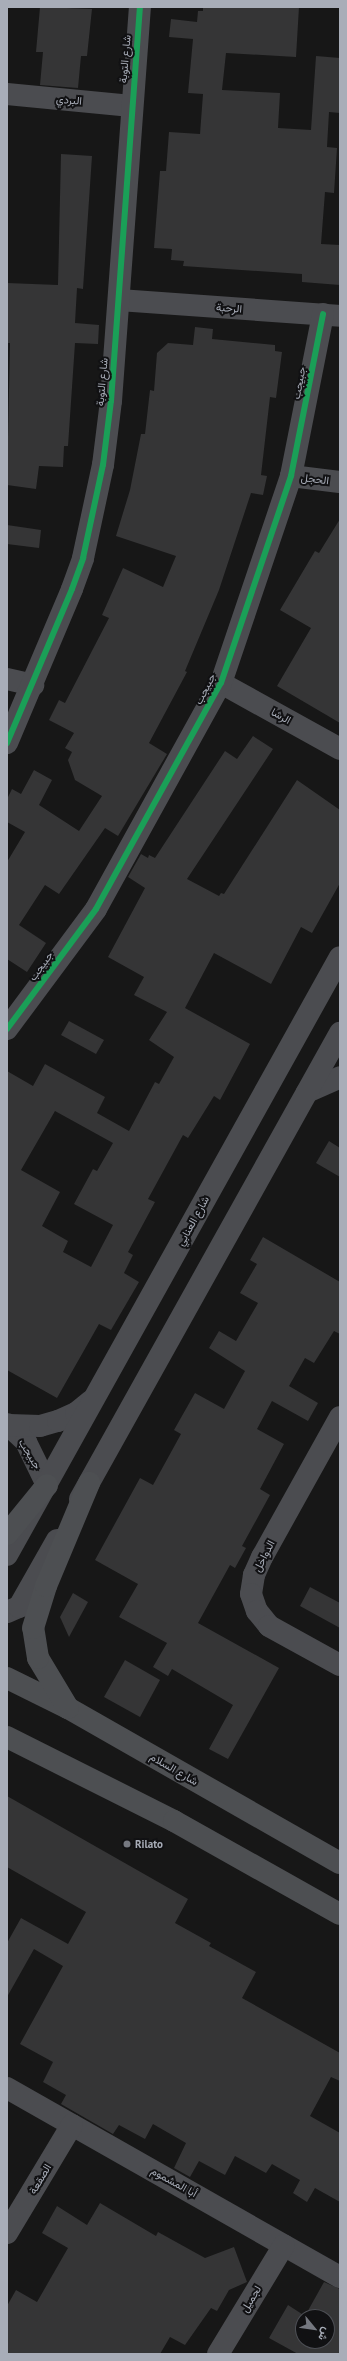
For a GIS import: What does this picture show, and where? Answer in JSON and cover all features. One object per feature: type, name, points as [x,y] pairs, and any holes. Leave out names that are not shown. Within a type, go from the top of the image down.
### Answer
[{"type":"main road","points":[[68,1708],[38,1658],[34,1628],[46,1586],[89,1483]]},
{"type":"main road","points":[[7,1534],[47,1485]]},
{"type":"main road","name":"شارع السلام","points":[[7,1678],[68,1708],[340,1863]]},
{"type":"main road","points":[[7,1737],[174,1821],[340,1914]]},
{"type":"street","name":"شارع التوبة","points":[[7,743],[63,615],[91,524],[103,465],[111,401],[131,106],[140,7]]},
{"type":"street","name":"البردي","points":[[7,94],[131,106]]},
{"type":"street","name":"الرحبة","points":[[119,300],[332,315]]},
{"type":"street","name":"جبيجب","points":[[7,1029],[96,909],[221,683],[291,476],[332,315]]},
{"type":"street","name":"الحجل","points":[[291,476],[340,482]]},
{"type":"street","points":[[7,679],[33,685]]},
{"type":"street","name":"الرشا","points":[[221,683],[340,748]]},
{"type":"street","name":"شارع العنابي","points":[[7,1555],[340,957]]},
{"type":"street","points":[[7,1612],[19,1607],[340,1033]]},
{"type":"street","points":[[307,1092],[340,1077]]},
{"type":"street","name":"جبيجب","points":[[8,1424],[40,1426],[58,1421],[76,1413],[94,1399]]},
{"type":"street","name":"الدواخل","points":[[340,1417],[262,1557],[254,1575],[251,1594],[257,1611],[270,1626],[340,1665]]},
{"type":"street","name":"جبيجب","points":[[8,1424],[26,1442],[47,1485]]},
{"type":"street","name":"أبا المشموم","points":[[7,2088],[340,2277]]},
{"type":"street","name":"الصقعة","points":[[7,2233],[72,2125]]},
{"type":"street","name":"لجميل","points":[[218,2354],[284,2244]]},
{"type":"building","points":[[40,7],[92,9],[87,56],[81,56],[78,88],[40,85],[43,52],[36,52]]},
{"type":"building","points":[[203,7],[299,7],[296,57],[226,53],[222,90],[280,93],[278,128],[311,130],[316,56],[340,58],[340,113],[329,112],[327,147],[337,148],[334,193],[325,192],[321,244],[340,245],[340,285],[302,282],[302,274],[183,266],[184,261],[171,260],[172,249],[154,248],[160,171],[166,171],[169,132],[200,134],[203,94],[188,93],[193,39],[169,37],[171,19],[197,22],[198,11],[203,11]]},
{"type":"building","points":[[61,154],[92,156],[83,289],[77,288],[75,323],[99,325],[98,344],[75,343],[68,446],[64,446],[63,467],[39,466],[36,489],[7,485],[10,343],[7,343],[7,283],[58,285]]},
{"type":"building","points":[[195,327],[213,329],[212,339],[275,345],[275,351],[282,352],[276,398],[270,397],[261,475],[267,476],[263,495],[251,493],[219,590],[185,671],[187,672],[149,743],[167,754],[118,836],[105,828],[59,894],[45,885],[19,925],[46,943],[27,972],[7,959],[7,862],[25,832],[7,822],[7,799],[12,789],[21,794],[34,770],[52,780],[39,805],[79,831],[102,796],[75,780],[68,760],[72,752],[65,748],[74,733],[49,720],[59,700],[65,703],[109,618],[102,615],[123,568],[163,587],[176,556],[116,536],[130,490],[141,434],[145,434],[150,390],[154,391],[157,353],[168,343],[193,345]]},
{"type":"building","points":[[340,519],[340,723],[277,686],[311,628],[280,610],[315,551],[319,553]]},
{"type":"building","points":[[7,525],[41,530],[39,548],[7,544]]},
{"type":"building","points":[[253,736],[273,749],[187,879],[219,896],[221,893],[224,894],[297,780],[340,810],[340,883],[312,933],[301,927],[271,984],[214,953],[185,1008],[250,1044],[220,1100],[214,1096],[188,1138],[183,1135],[148,1199],[155,1202],[128,1252],[133,1255],[124,1273],[139,1282],[111,1330],[99,1324],[57,1398],[7,1370],[7,1071],[33,1086],[45,1064],[105,1097],[97,1113],[129,1131],[155,1082],[159,1084],[174,1057],[149,1040],[167,1012],[134,995],[144,977],[108,957],[145,888],[128,877],[141,854],[148,858],[149,855],[155,858],[225,751],[237,759]],"holes":[[[55,1111],[113,1143],[97,1171],[93,1169],[74,1204],[113,1225],[91,1267],[63,1252],[68,1241],[42,1226],[60,1192],[21,1170]]]},
{"type":"building","points":[[69,1021],[104,1040],[96,1054],[61,1035]]},
{"type":"building","points":[[329,1141],[340,1148],[340,1177],[316,1163]]},
{"type":"building","points":[[263,1237],[340,1282],[340,1334],[334,1331],[314,1363],[305,1358],[289,1386],[318,1403],[308,1421],[272,1401],[257,1429],[284,1444],[260,1489],[270,1495],[242,1546],[246,1548],[235,1568],[230,1565],[198,1623],[279,1668],[228,1759],[209,1749],[233,1705],[172,1669],[168,1676],[153,1667],[167,1643],[119,1617],[138,1584],[95,1560],[140,1478],[153,1485],[181,1434],[174,1430],[195,1393],[224,1409],[245,1371],[209,1348],[219,1331],[236,1341],[258,1303],[240,1293],[257,1264],[250,1260]]},
{"type":"building","points":[[310,1587],[340,1603],[340,1628],[300,1606]]},
{"type":"building","points":[[73,1593],[88,1602],[69,1637],[60,1617]]},
{"type":"building","points":[[125,1660],[160,1680],[140,1717],[104,1697]]},
{"type":"building","points":[[7,1796],[188,1899],[175,1923],[211,1943],[209,1946],[256,1972],[242,1998],[340,2053],[340,2081],[331,2077],[310,2116],[340,2133],[340,2202],[315,2188],[307,2202],[293,2193],[300,2180],[272,2164],[266,2173],[235,2156],[225,2175],[199,2161],[190,2177],[174,2168],[186,2143],[153,2124],[145,2139],[119,2125],[113,2134],[61,2104],[66,2095],[43,2082],[53,2062],[20,2044],[63,1966],[34,1949],[7,1997],[7,1943],[21,1918],[68,1944],[86,1912],[7,1867]]},
{"type":"building","points":[[100,2203],[156,2236],[158,2232],[205,2258],[234,2247],[247,2282],[229,2290],[217,2311],[211,2308],[185,2345],[170,2337],[160,2354],[7,2354],[7,2306],[16,2290],[37,2302],[68,2248],[42,2233],[57,2206],[87,2225]]},
{"type":"building","points":[[324,2282],[340,2289],[340,2354],[298,2354],[269,2338],[288,2305],[295,2310],[295,2349],[335,2349],[335,2309],[309,2309]]},
{"type":"cycle path","points":[[7,743],[72,589],[83,558],[103,465],[111,401],[140,7]]},
{"type":"cycle path","points":[[7,1029],[96,909],[221,683],[291,476],[323,314]]},
{"type":"place","name":"Rilato","points":[[127,1844]]}]
